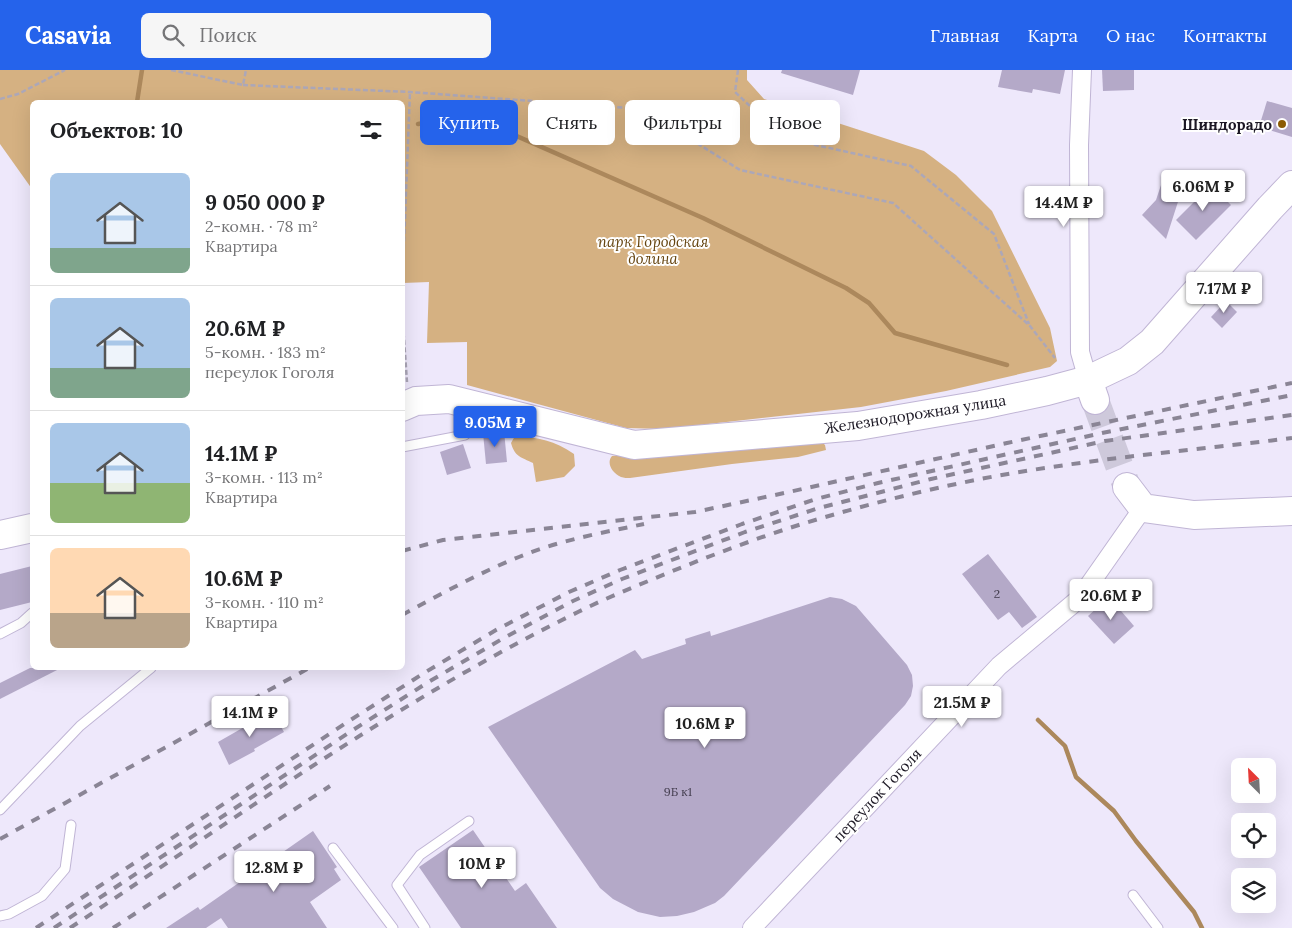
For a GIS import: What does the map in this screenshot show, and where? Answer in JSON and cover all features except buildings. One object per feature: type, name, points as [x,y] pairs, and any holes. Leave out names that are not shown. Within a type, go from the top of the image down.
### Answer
[{"type":"main road","name":"Железнодорожная улица","points":[[405,396],[416,400],[449,400],[634,445],[858,426],[1047,392],[1092,390],[1152,342],[1292,185]]},
{"type":"main road","points":[[1135,498],[1194,515],[1292,511]]},
{"type":"main road","points":[[0,535],[30,528]]},
{"type":"street","points":[[1082,70],[1079,145],[1080,352],[1092,390]]},
{"type":"street","name":"переулок Гоголя","points":[[752,928],[999,666],[1080,598],[1135,498]]},
{"type":"lane","points":[[405,446],[465,435]]},
{"type":"lane","points":[[0,634],[21,623],[30,616]]},
{"type":"lane","points":[[0,810],[80,726],[149,670]]},
{"type":"lane","points":[[425,928],[397,886],[420,855],[469,821]]},
{"type":"lane","points":[[0,916],[9,914],[42,896],[65,869],[71,824]]},
{"type":"lane","points":[[333,848],[393,928]]},
{"type":"lane","points":[[1133,896],[1158,928]]},
{"type":"path","points":[[0,99],[18,94],[65,70]]},
{"type":"path","points":[[171,70],[243,85],[410,92],[642,109],[740,170],[893,202],[1030,326],[1055,358]]},
{"type":"path","points":[[243,85],[246,70]]},
{"type":"path","points":[[738,70],[736,92],[784,138],[911,166],[994,234],[1030,326]]},
{"type":"path","points":[[405,218],[410,92]]},
{"type":"green space","name":"парк Городская долина","points":[[0,70],[747,70],[747,80],[767,100],[750,100],[750,145],[840,145],[840,124],[924,151],[956,175],[992,211],[1050,328],[1057,361],[1050,367],[946,391],[861,407],[664,429],[626,428],[467,385],[467,342],[427,343],[429,282],[405,283],[405,100],[30,100],[30,186],[0,144]]},
{"type":"green space","points":[[515,436],[531,437],[560,446],[574,454],[575,466],[564,477],[536,482],[533,463],[519,456],[514,451],[511,443]]},
{"type":"green space","points":[[819,439],[825,445],[826,450],[798,457],[630,478],[618,475],[610,465],[612,456]]},
{"type":"waterway","points":[[137,100],[142,70]]},
{"type":"waterway","points":[[418,124],[471,116],[703,218],[846,288],[869,303],[895,333],[1007,365]]},
{"type":"waterway","points":[[1038,720],[1065,746],[1076,777],[1114,811],[1194,912],[1202,928]]},
{"type":"tunnel","points":[[1095,400],[1127,487]]},
{"type":"railway","points":[[405,550],[443,540],[695,512],[1007,443],[1292,383]]},
{"type":"railway","points":[[36,928],[424,673],[496,630],[569,592],[620,570],[742,524],[816,499],[878,483],[1102,433],[1292,395]]},
{"type":"railway","points":[[54,928],[430,681],[502,639],[573,601],[622,579],[745,532],[819,508],[931,479],[1105,441],[1292,415]]},
{"type":"railway","points":[[70,928],[256,803],[446,683],[578,612],[670,572],[745,543],[803,524],[936,488],[1023,471],[1292,438]]},
{"type":"railway","points":[[405,613],[481,574],[529,553],[572,540],[644,524]]},
{"type":"railway","points":[[0,839],[305,670]]},
{"type":"railway","points":[[113,928],[330,786]]},
{"type":"place","name":"Шиндорадо","points":[[1282,124]]}]
